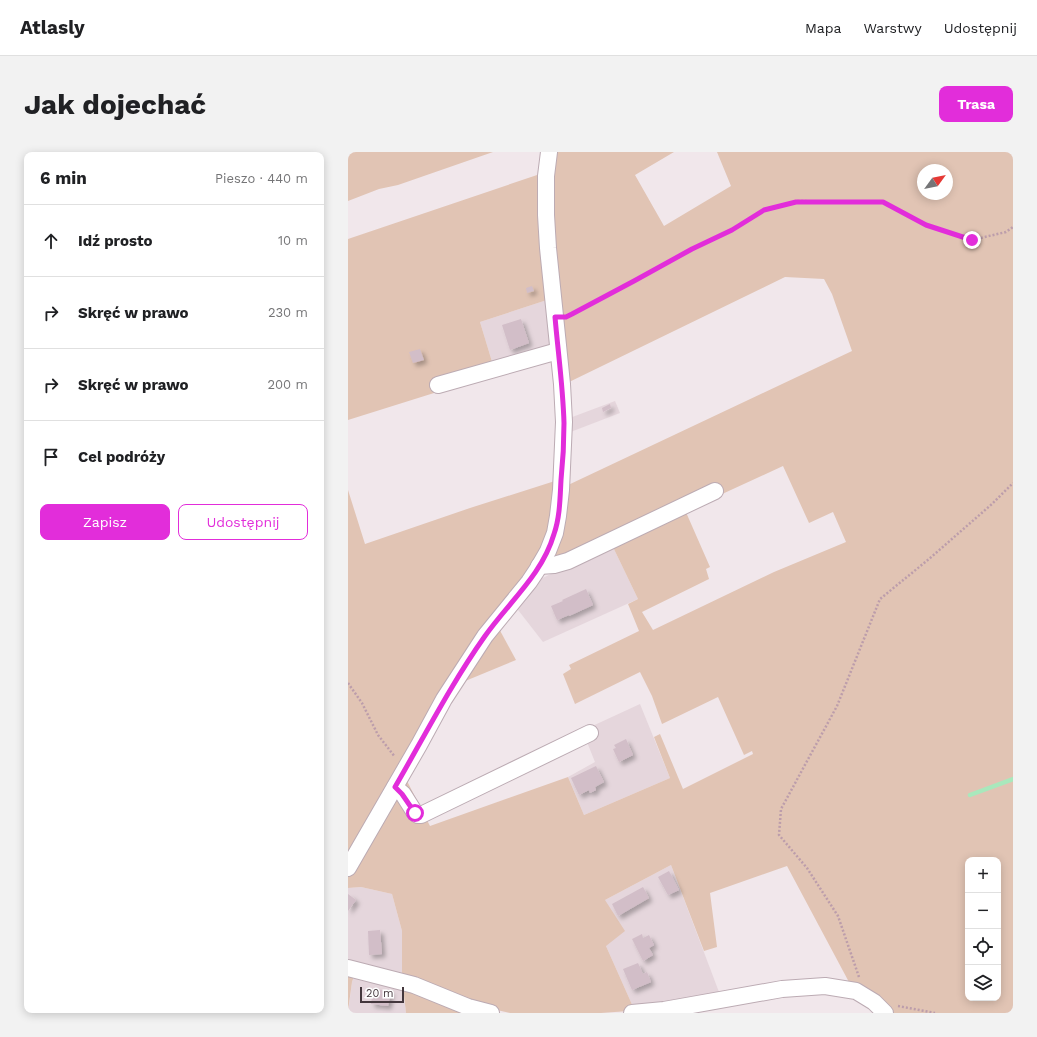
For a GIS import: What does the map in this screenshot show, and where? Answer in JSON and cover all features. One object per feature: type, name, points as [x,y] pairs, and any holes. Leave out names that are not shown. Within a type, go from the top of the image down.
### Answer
[{"type":"street","points":[[348,868],[444,699],[485,636],[529,582],[548,551],[555,533],[561,490],[564,422],[562,384],[546,215],[546,176],[549,152]]},
{"type":"street","points":[[438,385],[558,352]]},
{"type":"street","points":[[539,566],[554,565],[568,561],[715,491]]},
{"type":"street","points":[[395,787],[402,794],[415,813],[421,815],[590,733]]},
{"type":"street","points":[[348,968],[414,985],[468,1007],[491,1013]]},
{"type":"street","points":[[632,1013],[664,1010],[782,989],[825,986],[856,991],[874,1002],[885,1013]]},
{"type":"path","points":[[555,317],[566,317],[572,314],[692,249],[732,230],[764,210],[796,202],[883,202],[926,225],[972,240],[1006,232],[1013,227]]},
{"type":"path","points":[[860,993],[860,979],[838,916],[807,868],[780,835],[781,809],[837,706],[880,599],[935,554],[992,504],[1013,483]]},
{"type":"path","points":[[348,683],[362,703],[378,735],[405,770]]},
{"type":"path","points":[[874,1002],[934,1013]]},
{"type":"shaded area","points":[[348,152],[493,152],[398,185],[379,189],[348,201]]},
{"type":"shaded area","points":[[543,152],[545,152],[541,193],[542,228],[550,299],[480,322],[493,365],[436,381],[438,389],[556,356],[560,414],[554,362],[552,358],[485,377],[348,420],[348,239],[540,174]]},
{"type":"shaded area","points":[[552,152],[674,152],[635,175],[664,226],[731,186],[717,152],[1013,152],[1013,1013],[890,1013],[850,984],[787,866],[710,893],[717,947],[704,951],[671,865],[605,900],[625,931],[606,946],[634,1009],[629,1011],[601,1013],[510,1013],[484,1007],[402,977],[402,931],[392,894],[361,887],[348,888],[348,877],[406,779],[430,826],[568,777],[584,815],[670,778],[654,737],[660,734],[683,789],[753,754],[752,751],[744,755],[718,697],[662,724],[652,696],[640,672],[575,704],[563,674],[571,669],[569,665],[639,631],[628,604],[638,599],[612,545],[685,510],[710,567],[706,569],[709,579],[642,612],[653,630],[774,572],[846,542],[833,512],[809,523],[783,466],[720,495],[565,554],[548,559],[566,486],[852,351],[832,294],[824,279],[785,277],[565,384],[557,312]]},
{"type":"shaded area","points":[[550,299],[554,348],[493,365],[480,322]]},
{"type":"shaded area","points":[[615,401],[620,413],[568,433],[567,419]]},
{"type":"shaded area","points":[[560,414],[561,437],[556,511],[547,545],[526,582],[483,631],[465,659],[348,862],[348,490],[365,544],[558,480]]},
{"type":"shaded area","points":[[612,545],[638,599],[543,642],[515,606],[534,582]]},
{"type":"shaded area","points":[[497,625],[516,660],[458,684]]},
{"type":"shaded area","points":[[640,704],[670,778],[584,815],[568,777],[595,762],[583,732],[588,728]]},
{"type":"shaded area","points":[[671,865],[722,1000],[634,1009],[606,946],[605,900]]},
{"type":"shaded area","points":[[361,887],[392,894],[402,931],[402,982],[406,1013],[348,1013],[352,982],[356,971],[348,968],[348,888]]},
{"type":"shaded area","points":[[348,974],[354,976],[348,1011]]},
{"type":"shaded area","points":[[403,987],[474,1013],[406,1013]]},
{"type":"building","points":[[532,286],[534,291],[527,293],[526,288]]},
{"type":"building","points":[[521,319],[529,343],[510,350],[502,325]]},
{"type":"building","points":[[420,349],[424,360],[413,363],[409,352]]},
{"type":"building","points":[[610,404],[611,408],[603,412],[602,408]]},
{"type":"building","points":[[586,589],[593,605],[557,620],[551,606]]},
{"type":"building","points":[[626,739],[633,755],[619,762],[613,749],[616,748],[614,745]]},
{"type":"building","points":[[596,766],[604,782],[595,787],[596,790],[590,793],[589,790],[579,795],[571,778]]},
{"type":"building","points":[[669,871],[679,890],[668,895],[658,877]]},
{"type":"building","points":[[643,887],[649,898],[618,916],[612,904]]},
{"type":"building","points":[[348,894],[356,900],[348,911]]},
{"type":"building","points":[[380,930],[382,954],[369,955],[368,931]]},
{"type":"building","points":[[642,934],[643,938],[649,935],[654,945],[649,948],[653,955],[643,961],[632,939]]},
{"type":"building","points":[[638,963],[643,974],[647,972],[651,982],[632,990],[623,969]]},
{"type":"building","points":[[373,989],[391,991],[388,1006],[371,1004]]},
{"type":"waterway","points":[[970,795],[1013,779]]},
{"type":"route","points":[[415,813],[401,792],[395,787],[444,699],[485,636],[529,582],[548,551],[555,533],[561,490],[564,422],[562,384],[555,317],[566,317],[572,314],[692,249],[732,230],[764,210],[796,202],[883,202],[926,225],[972,240]]}]
